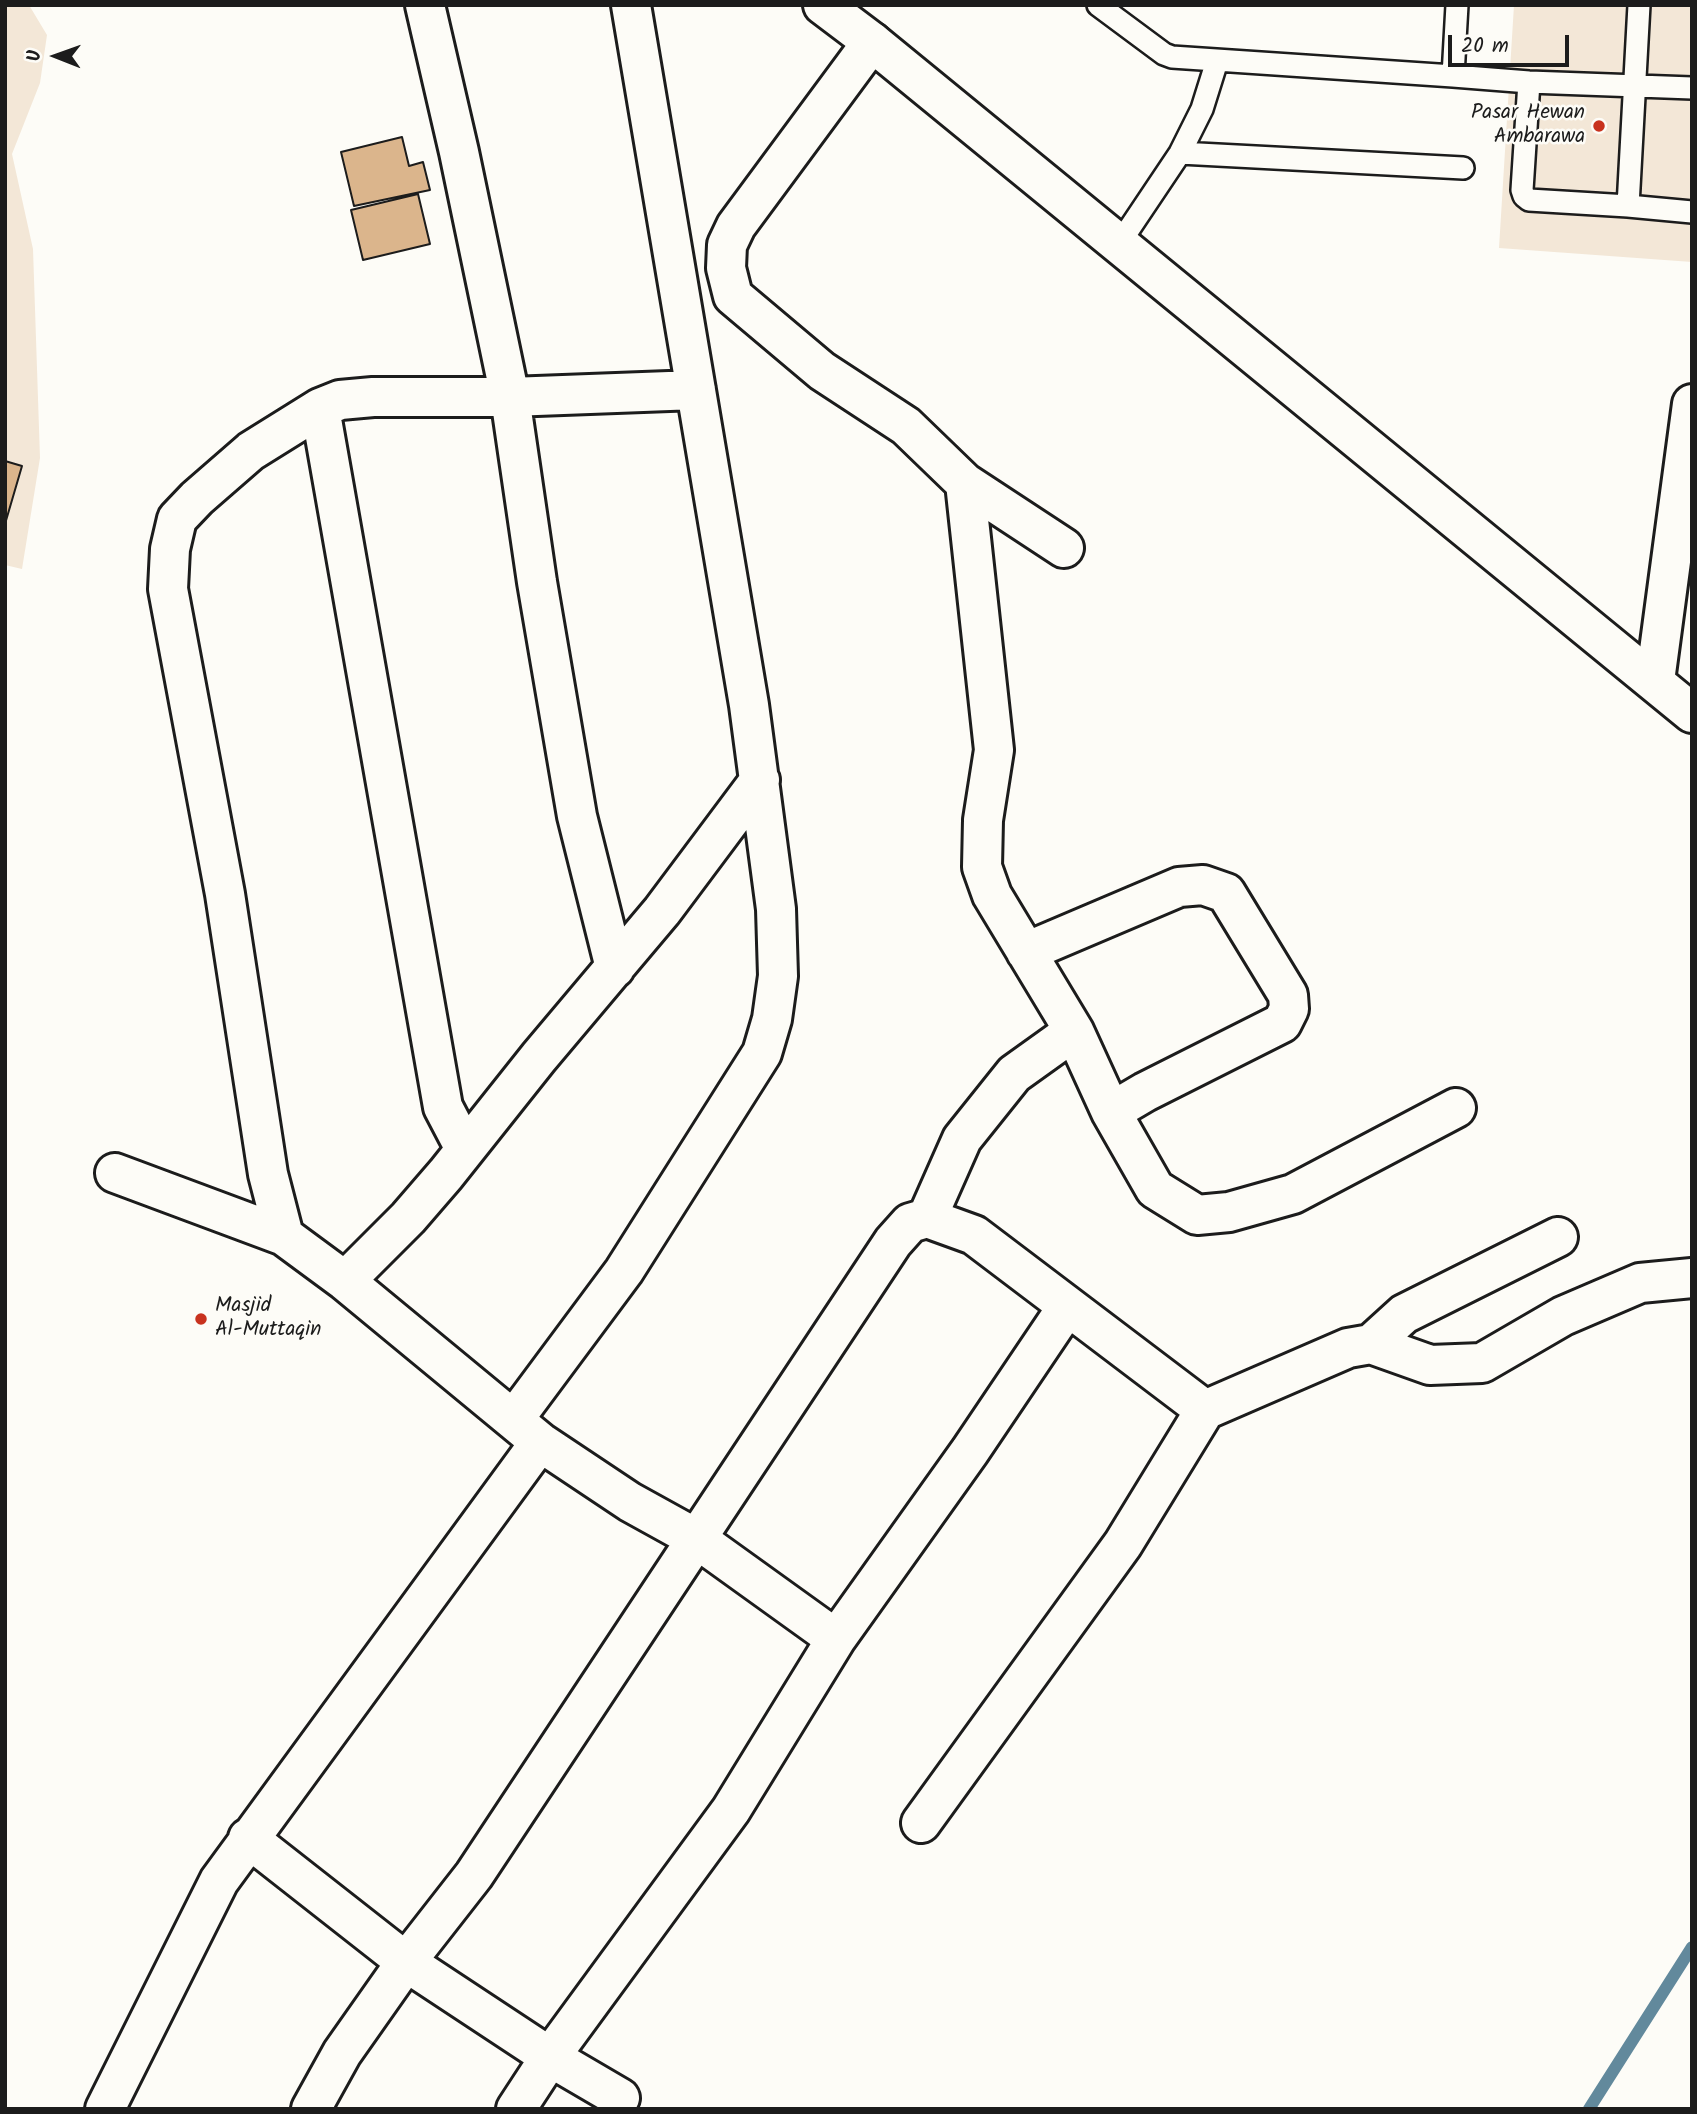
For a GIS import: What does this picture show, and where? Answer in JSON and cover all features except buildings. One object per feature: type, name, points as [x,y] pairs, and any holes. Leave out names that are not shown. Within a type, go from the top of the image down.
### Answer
[{"type":"street","points":[[425,5],[510,397],[537,582],[577,816],[615,968]]},
{"type":"street","points":[[105,2109],[219,1881],[527,1430],[762,1053],[772,1019],[778,976],[776,909],[760,780],[631,5]]},
{"type":"street","points":[[823,5],[872,42],[1692,713]]},
{"type":"street","points":[[872,42],[736,226],[727,245],[726,268],[733,296],[822,371],[906,426],[965,483],[1064,548]]},
{"type":"street","points":[[284,1236],[268,1174],[225,894],[168,589],[170,549],[177,519],[251,451],[320,408],[340,400],[696,390]]},
{"type":"street","points":[[1655,681],[1692,404]]},
{"type":"street","points":[[320,408],[443,1107],[465,1149]]},
{"type":"street","points":[[965,483],[993,750],[983,820],[982,867],[992,895],[1074,1031],[1111,1112],[1155,1189],[1197,1214],[1229,1212],[1293,1194],[1456,1108]]},
{"type":"street","points":[[345,1281],[408,1218],[662,911],[760,780]]},
{"type":"street","points":[[1026,952],[1179,887],[1203,885],[1226,893],[1288,995],[1289,1009],[1282,1023],[1111,1112]]},
{"type":"street","points":[[927,1218],[962,1139],[1014,1074],[1074,1031]]},
{"type":"street","points":[[116,1173],[284,1236],[345,1281],[527,1430],[630,1502],[697,1539],[836,1639]]},
{"type":"street","points":[[312,2109],[342,2053],[406,1962],[474,1875],[893,1242],[910,1223],[927,1218],[974,1235],[1205,1410]]},
{"type":"street","points":[[1371,1344],[1404,1314],[1558,1237]]},
{"type":"street","points":[[921,1823],[1122,1544],[1205,1410],[1348,1348],[1371,1344],[1430,1365],[1482,1363],[1563,1316],[1640,1283],[1692,1278]]},
{"type":"street","points":[[516,2109],[550,2057],[731,1810],[836,1639],[970,1451],[1067,1307]]},
{"type":"street","points":[[248,1838],[406,1962],[550,2057],[620,2098]]},
{"type":"lane","points":[[1453,76],[1457,5]]},
{"type":"lane","points":[[1628,206],[1639,5]]},
{"type":"lane","points":[[1102,7],[1164,54],[1217,61],[1529,82],[1692,88]]},
{"type":"lane","points":[[1119,244],[1180,153],[1202,109],[1217,61]]},
{"type":"lane","points":[[1529,82],[1522,190],[1529,200],[1692,212]]},
{"type":"lane","points":[[1180,153],[1463,168]]},
{"type":"shaded area","points":[[5,5],[29,5],[47,35],[40,83],[12,154],[33,249],[40,458],[22,569],[5,565]]},
{"type":"shaded area","name":"Pasar Hewan Ambarawa","points":[[1514,5],[1692,5],[1692,262],[1499,248]]},
{"type":"waterway","points":[[1589,2109],[1692,1947]]},
{"type":"place","name":"Pasar Hewan Ambarawa","points":[[1599,126]]},
{"type":"place","name":"Masjid Al-Muttaqin","points":[[201,1319]]}]
